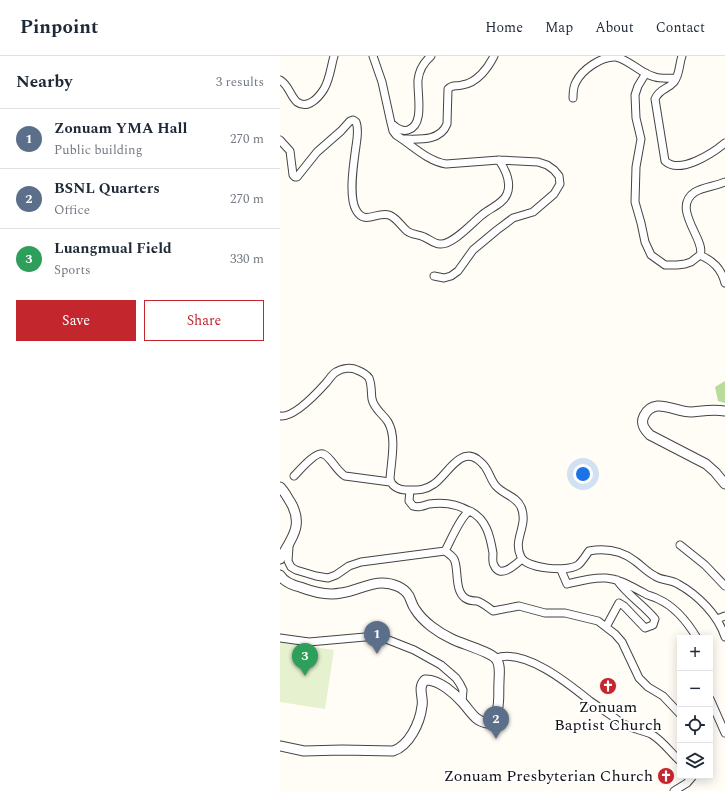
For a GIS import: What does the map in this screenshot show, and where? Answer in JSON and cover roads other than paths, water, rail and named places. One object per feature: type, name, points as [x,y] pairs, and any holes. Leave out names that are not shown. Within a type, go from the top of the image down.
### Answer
[{"type":"street","points":[[280,80],[298,102],[304,104],[310,103],[316,100],[325,88],[334,56]]},
{"type":"street","points":[[372,56],[382,82],[393,131],[396,136],[432,160],[446,164],[499,160],[538,162],[547,165],[559,176],[560,184],[554,194],[533,212],[513,218],[506,222],[473,250],[458,271],[451,276],[444,278],[434,276]]},
{"type":"street","points":[[391,123],[399,129],[408,130],[418,121],[418,80],[425,64],[432,56]]},
{"type":"street","points":[[401,139],[432,138],[445,129],[447,124],[448,89],[450,86],[462,86],[479,76],[494,56]]},
{"type":"street","points":[[682,56],[676,78],[672,84],[659,92],[655,100],[665,161],[669,164],[677,166],[693,162],[716,151],[725,143]]},
{"type":"street","points":[[573,98],[573,89],[582,73],[591,65],[602,59],[616,57],[655,78],[676,78]]},
{"type":"street","points":[[646,73],[638,86],[635,95],[636,118],[641,139],[636,167],[635,202],[641,223],[644,242],[651,255],[665,264],[677,265],[690,262],[700,255],[702,250],[687,212],[687,204],[690,197],[696,192],[725,182]]},
{"type":"street","points":[[280,140],[288,148],[293,175],[297,177],[317,152],[350,121],[353,120],[356,122],[357,136],[352,176],[353,201],[356,210],[367,218],[385,214],[390,215],[408,232],[425,237],[439,244],[444,244],[460,234],[482,215],[500,203],[508,193],[508,176],[499,160]]},
{"type":"street","points":[[700,255],[714,262],[725,283]]},
{"type":"street","points":[[280,416],[286,416],[314,396],[336,372],[345,368],[354,368],[362,372],[369,378],[371,384],[372,401],[389,423],[393,448],[390,482]]},
{"type":"street","points":[[725,411],[710,409],[691,412],[658,405],[652,406],[647,410],[642,424],[644,430],[650,435],[706,464],[725,484]]},
{"type":"street","points":[[294,476],[316,455],[321,453],[324,454],[345,476],[390,482],[402,490],[416,491],[434,484],[459,459],[468,456],[474,457],[485,466],[496,486],[517,501],[522,508],[524,521],[520,535],[519,549],[522,559],[528,563],[561,570],[577,566],[589,551],[598,549],[619,553],[636,562],[650,574],[678,584],[694,595],[717,619],[725,638]]},
{"type":"street","points":[[280,487],[286,494],[297,521],[296,528],[280,560]]},
{"type":"street","points":[[410,490],[410,501],[413,506],[417,507],[434,504],[456,505],[478,516],[484,523],[493,552],[494,565],[497,569],[501,571],[511,569],[522,559]]},
{"type":"street","points":[[445,551],[463,518],[469,511]]},
{"type":"street","points":[[289,543],[287,558],[291,567],[304,573],[328,578],[341,573],[349,566],[361,562],[445,551],[455,560],[456,575],[465,599],[478,602],[493,611],[502,610],[512,606],[524,606],[545,613],[561,612],[580,618],[589,619],[606,627],[622,642],[639,678],[648,687],[663,696],[677,711]]},
{"type":"street","points":[[680,545],[705,565],[725,586]]},
{"type":"street","points":[[561,570],[567,584],[594,578],[606,578],[617,580],[659,599],[686,621],[695,635]]},
{"type":"street","points":[[280,575],[286,581],[294,585],[311,592],[326,594],[341,593],[367,585],[381,583],[400,587],[405,590],[414,609],[419,615],[437,630],[453,640],[489,653],[496,658],[499,663],[498,708],[493,720],[487,723],[481,722],[476,718],[450,691],[435,682],[426,680],[422,684],[421,688],[423,703],[417,723],[400,749],[393,751],[304,750],[280,746]]},
{"type":"street","points":[[606,627],[619,603],[624,606],[645,628],[654,626],[655,619],[651,614],[622,588],[617,580]]},
{"type":"street","points":[[717,619],[725,616]]},
{"type":"street","points":[[280,638],[309,642],[365,637],[381,638],[414,650],[441,664],[456,678],[460,684],[463,690],[462,702]]},
{"type":"street","points":[[496,658],[501,656],[519,658],[552,672],[565,680],[621,723],[655,737],[677,758]]},
{"type":"street","points":[[713,706],[725,733]]},
{"type":"street","points":[[674,791],[690,779]]},
{"type":"place","name":"Zonuam YMA Hall","points":[[377,654]]},
{"type":"place","name":"Luangmual Field","points":[[305,676]]},
{"type":"place","name":"Zonuam Baptist Church","points":[[608,686]]},
{"type":"place","name":"BSNL Quarters","points":[[496,739]]},
{"type":"place","name":"Zonuam Presbyterian Church","points":[[666,776]]}]
